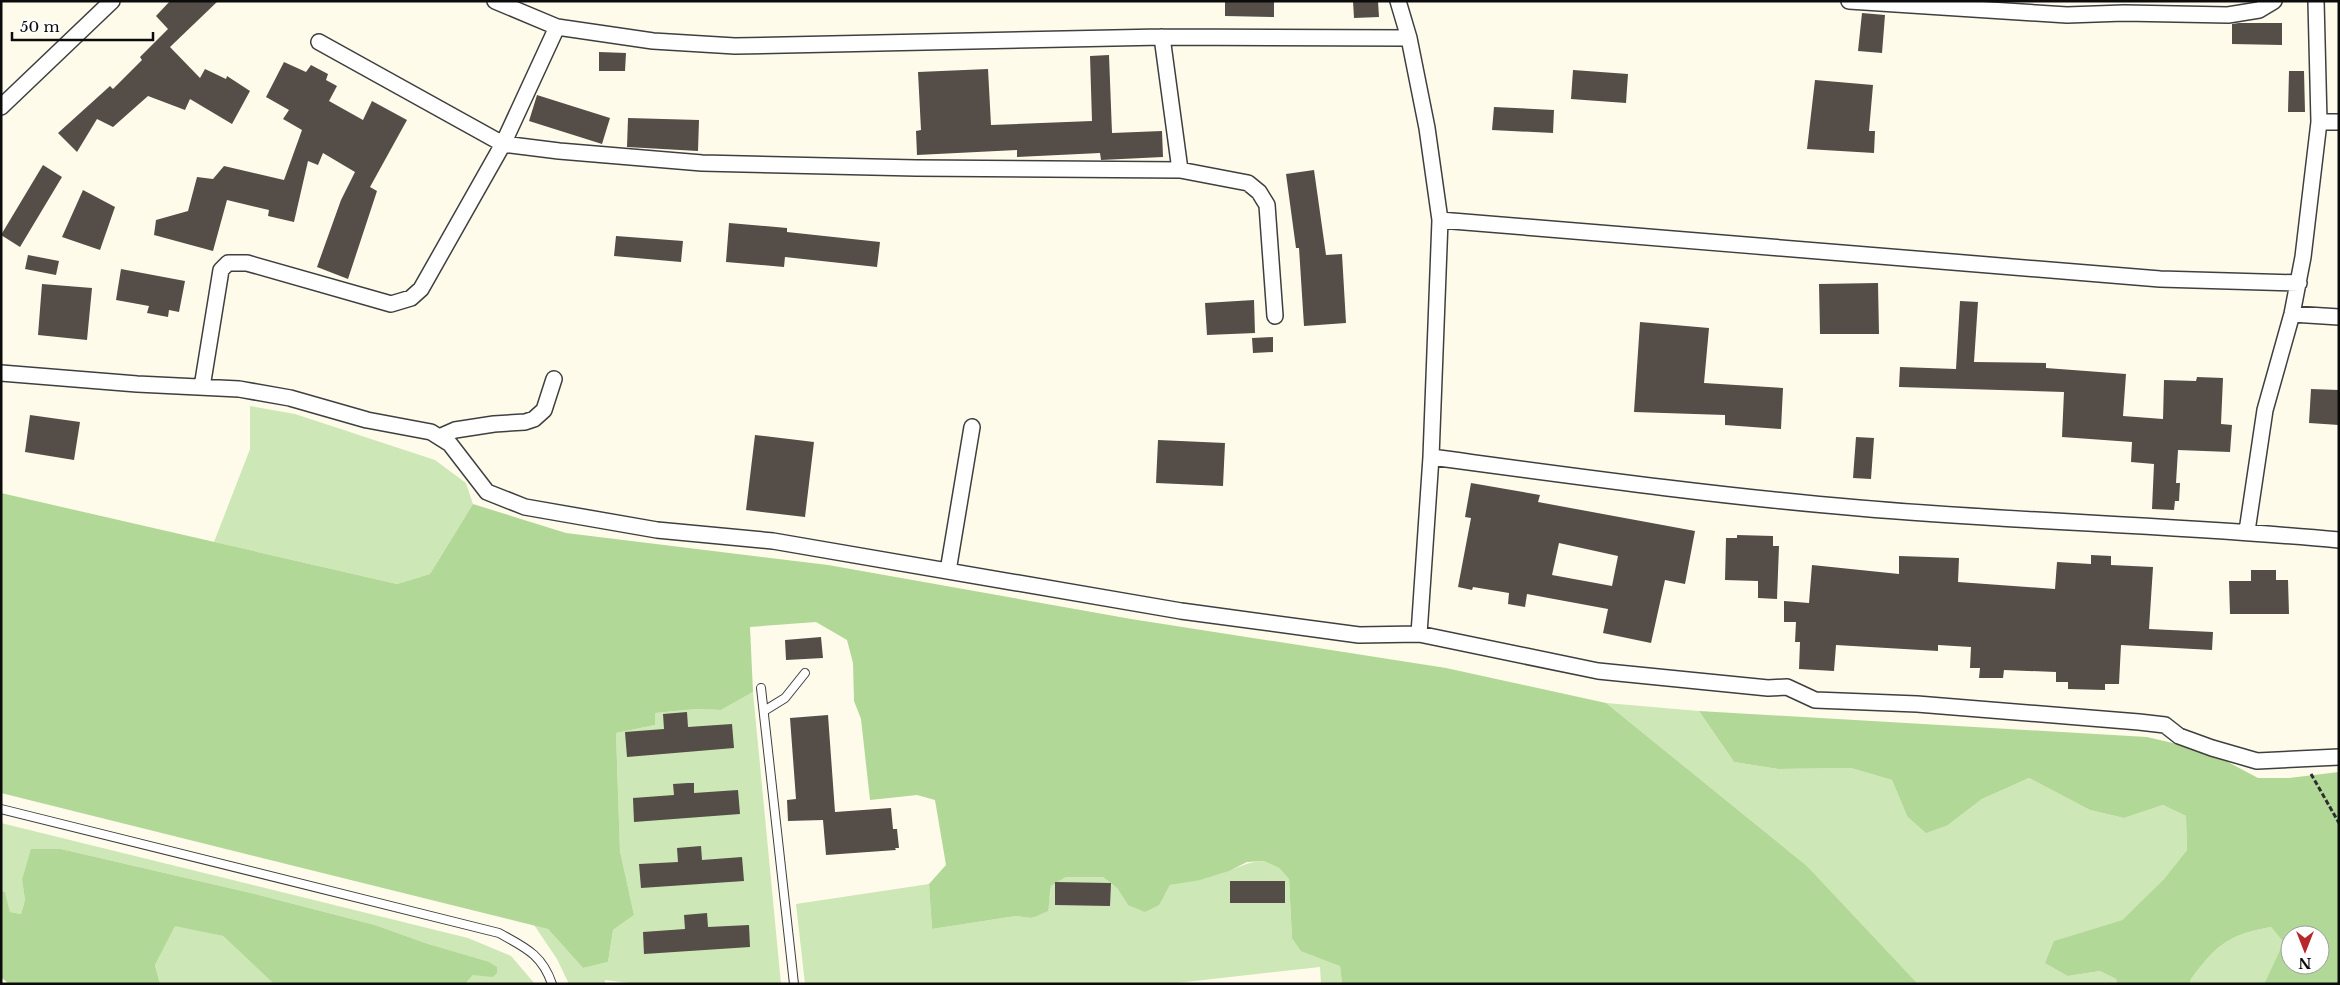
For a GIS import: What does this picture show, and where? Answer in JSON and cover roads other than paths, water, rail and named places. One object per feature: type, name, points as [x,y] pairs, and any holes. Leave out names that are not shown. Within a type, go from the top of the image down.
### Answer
[{"type":"street","points":[[1,107],[112,1]]},
{"type":"street","points":[[495,1],[557,27],[653,41],[734,46],[1162,37],[1410,38]]},
{"type":"street","points":[[1398,1],[1410,38],[1427,128],[1440,220],[1431,457],[1419,634]]},
{"type":"street","points":[[1849,1],[2067,15],[2124,13],[2228,15],[2259,10],[2274,1]]},
{"type":"street","points":[[2247,531],[2266,410],[2299,283],[2319,122],[2316,1]]},
{"type":"street","points":[[202,387],[221,270],[228,263],[247,263],[391,304],[411,298],[421,288],[503,144],[557,27]]},
{"type":"street","points":[[1162,37],[1180,170]]},
{"type":"street","points":[[319,42],[503,144],[559,151],[702,163],[907,168],[1180,170],[1248,183],[1259,192],[1267,205],[1275,316]]},
{"type":"street","points":[[2319,122],[2339,122]]},
{"type":"street","points":[[1440,220],[2160,279],[2299,283]]},
{"type":"street","points":[[2292,314],[2339,317]]},
{"type":"street","points":[[1,373],[137,384],[239,389],[290,398],[366,420],[431,432],[450,444],[487,492],[525,507],[657,530],[773,541],[1181,611],[1358,635],[1419,634],[1598,671],[1732,685],[1768,688],[1786,687],[1815,700],[1917,704],[2165,725],[2180,736],[2257,761],[2339,757]]},
{"type":"street","points":[[439,437],[455,430],[494,424],[525,422],[534,419],[544,410],[554,379]]},
{"type":"street","points":[[948,571],[972,427]]},
{"type":"street","points":[[1431,457],[1709,493],[1859,508],[2045,522],[2247,531],[2339,540]]},
{"type":"lane","points":[[764,711],[784,698],[804,674]]},
{"type":"lane","points":[[761,688],[794,984]]},
{"type":"lane","points":[[1,809],[499,933],[531,950],[549,974],[552,984]]}]
